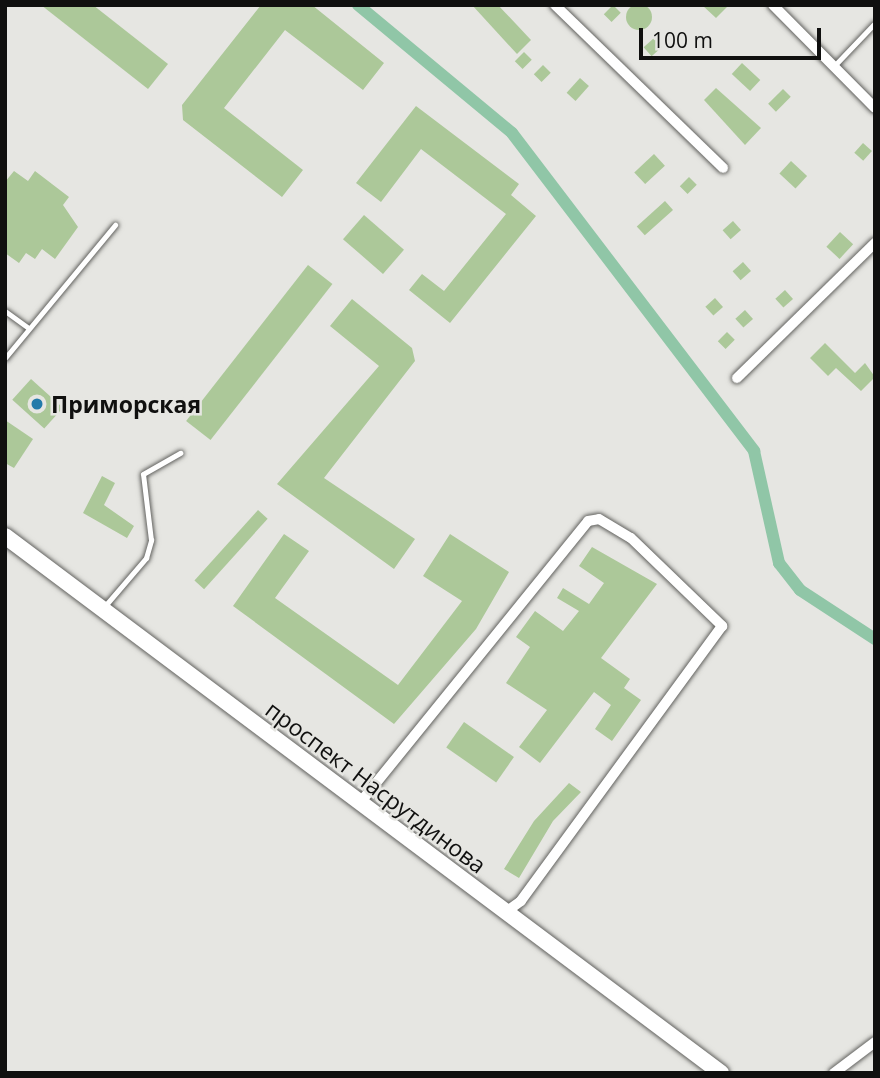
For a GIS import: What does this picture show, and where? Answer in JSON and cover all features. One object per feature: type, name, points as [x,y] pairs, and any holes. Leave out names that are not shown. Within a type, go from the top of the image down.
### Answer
[{"type":"main road","name":"проспект Насрутдинова","points":[[5,536],[721,1073]]},
{"type":"street","points":[[555,5],[723,168]]},
{"type":"street","points":[[773,5],[875,108]]},
{"type":"street","points":[[737,378],[875,243]]},
{"type":"street","points":[[359,804],[588,521],[599,519],[631,538],[722,626],[521,901],[506,912]]},
{"type":"street","points":[[834,1073],[875,1042]]},
{"type":"lane","points":[[834,66],[875,23]]},
{"type":"lane","points":[[5,358],[27,328],[116,225]]},
{"type":"lane","points":[[5,311],[27,328]]},
{"type":"lane","points":[[102,609],[146,558],[151,540],[143,474],[180,453]]},
{"type":"building","points":[[639,4],[648,8],[652,17],[648,26],[639,30],[630,26],[626,17],[630,8]]},
{"type":"building","points":[[41,5],[93,5],[168,64],[148,89]]},
{"type":"building","points":[[261,5],[312,5],[384,63],[363,90],[285,30],[224,108],[303,170],[282,197],[183,120],[182,105]]},
{"type":"building","points":[[472,5],[498,5],[531,40],[517,54]]},
{"type":"building","points":[[613,5],[621,13],[612,22],[604,14]]},
{"type":"building","points":[[702,5],[729,5],[716,18]]},
{"type":"building","points":[[654,38],[662,47],[652,56],[644,47]]},
{"type":"building","points":[[524,52],[532,60],[523,69],[515,61]]},
{"type":"building","points":[[742,63],[760,80],[750,91],[732,74]]},
{"type":"building","points":[[543,65],[551,73],[542,82],[534,74]]},
{"type":"building","points":[[580,78],[589,86],[576,101],[567,93]]},
{"type":"building","points":[[716,88],[761,128],[745,145],[704,100]]},
{"type":"building","points":[[783,89],[791,97],[776,112],[768,104]]},
{"type":"building","points":[[416,106],[519,184],[511,195],[536,216],[450,323],[409,290],[422,274],[444,291],[506,214],[421,149],[381,202],[356,183]]},
{"type":"building","points":[[863,143],[872,151],[863,161],[854,153]]},
{"type":"building","points":[[654,154],[665,166],[645,184],[634,172]]},
{"type":"building","points":[[791,161],[807,176],[795,188],[779,173]]},
{"type":"building","points":[[14,171],[28,181],[35,171],[69,197],[63,205],[78,227],[55,259],[42,249],[35,259],[26,253],[19,263],[5,253],[5,182]]},
{"type":"building","points":[[689,177],[697,185],[688,194],[680,186]]},
{"type":"building","points":[[665,201],[673,210],[645,235],[637,226]]},
{"type":"building","points":[[364,215],[404,250],[383,274],[343,239]]},
{"type":"building","points":[[733,221],[741,230],[731,239],[723,230]]},
{"type":"building","points":[[840,232],[853,244],[840,259],[826,247]]},
{"type":"building","points":[[743,262],[751,271],[741,280],[733,271]]},
{"type":"building","points":[[308,265],[332,284],[211,440],[186,421]]},
{"type":"building","points":[[785,290],[793,299],[783,308],[775,299]]},
{"type":"building","points":[[715,298],[723,307],[713,316],[705,307]]},
{"type":"building","points":[[352,299],[412,348],[415,361],[324,478],[415,539],[394,569],[277,484],[379,366],[330,326]]},
{"type":"building","points":[[745,310],[753,319],[743,328],[735,319]]},
{"type":"building","points":[[727,332],[735,340],[726,349],[718,341]]},
{"type":"building","points":[[825,343],[855,373],[865,363],[875,377],[861,391],[836,368],[828,376],[810,358]]},
{"type":"building","name":"Приморская","points":[[31,379],[63,408],[44,429],[12,400]]},
{"type":"building","points":[[5,420],[33,439],[14,468],[5,463]]},
{"type":"building","points":[[102,476],[115,483],[104,505],[134,526],[127,538],[83,513]]},
{"type":"building","points":[[258,510],[268,519],[204,589],[194,581]]},
{"type":"building","points":[[284,534],[309,551],[275,598],[398,685],[462,601],[423,576],[450,534],[509,572],[476,629],[394,724],[233,606]]},
{"type":"building","points":[[592,547],[657,584],[601,658],[630,679],[624,688],[641,700],[612,741],[595,729],[611,705],[594,692],[540,763],[519,747],[547,710],[506,683],[530,647],[516,637],[535,611],[563,631],[579,611],[557,598],[563,588],[589,604],[604,583],[579,566]]},
{"type":"building","points":[[464,722],[514,757],[496,782],[446,747]]},
{"type":"building","points":[[569,783],[581,792],[553,821],[519,878],[504,869],[534,821]]},
{"type":"waterway","points":[[358,5],[512,133],[754,451],[779,563],[800,590],[875,639]]},
{"type":"place","name":"Приморская","points":[[37,404]]}]
